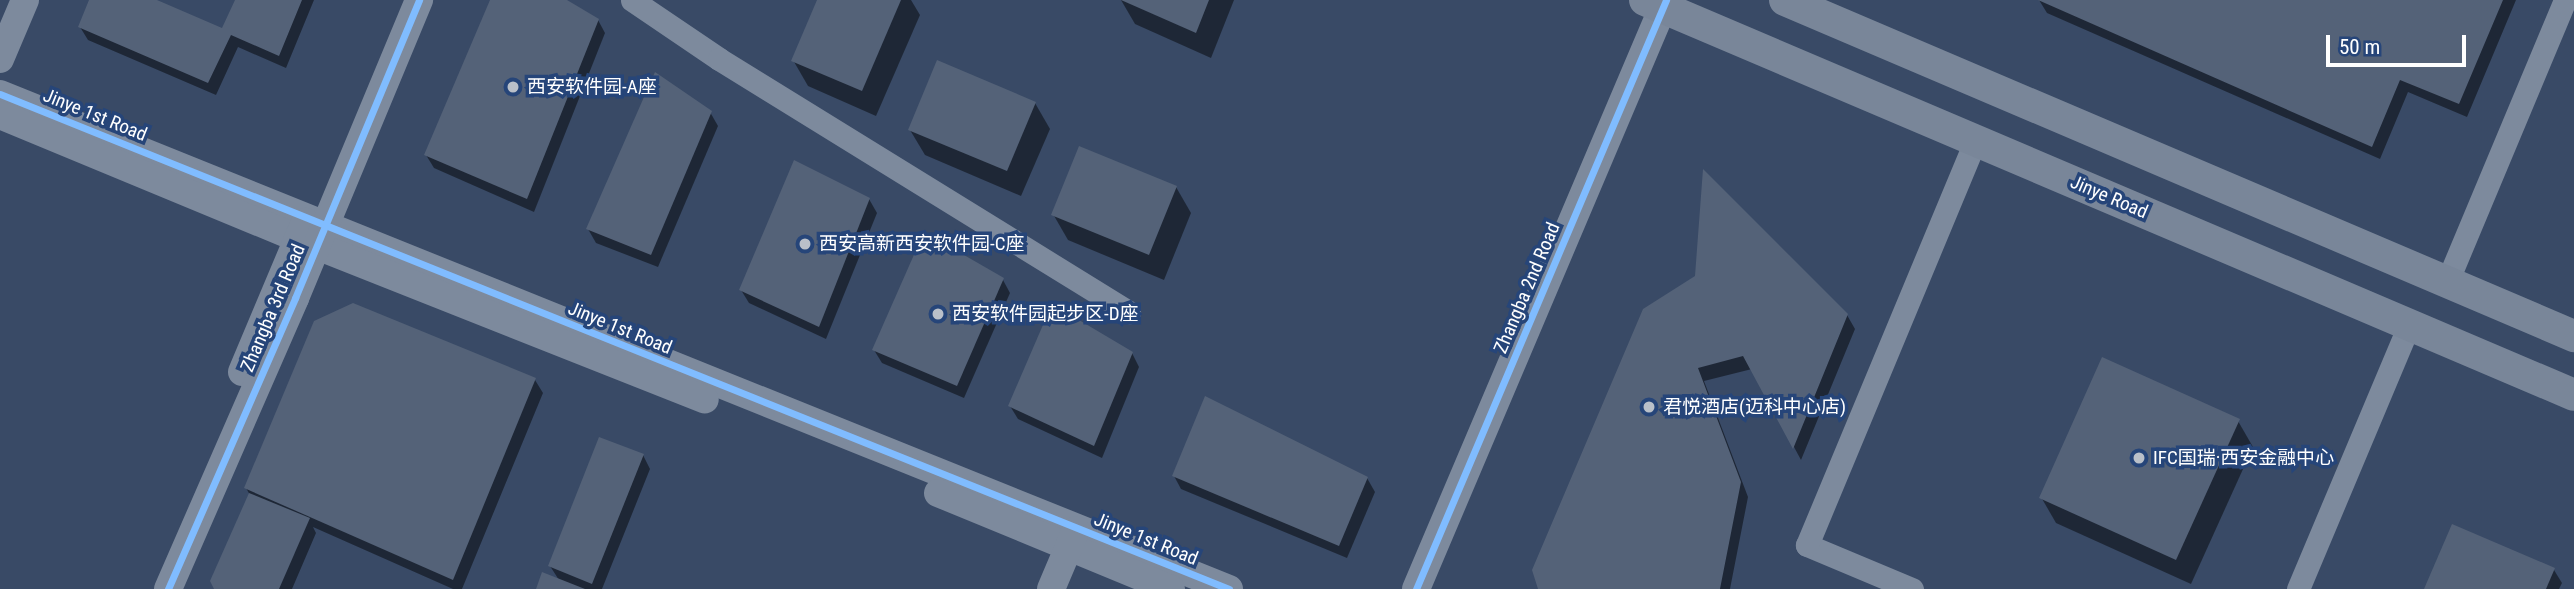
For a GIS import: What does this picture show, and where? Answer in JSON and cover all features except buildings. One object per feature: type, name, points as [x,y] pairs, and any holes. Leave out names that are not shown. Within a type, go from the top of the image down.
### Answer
[{"type":"main road","points":[[1785,0],[2574,335]]},
{"type":"main road","name":"Jinye Road","points":[[1668,4],[1976,141],[2574,395]]},
{"type":"street","points":[[0,59],[25,0]]},
{"type":"street","name":"Zhangba 3rd Road","points":[[168,589],[312,232],[398,0]]},
{"type":"street","name":"Zhangba 3rd Road","points":[[149,589],[419,0]]},
{"type":"street","points":[[632,0],[719,59],[1129,312]]},
{"type":"street","points":[[2447,282],[2565,0]]},
{"type":"street","name":"Zhangba 2nd Road","points":[[1416,589],[1668,4]]},
{"type":"street","name":"Zhangba 2nd Road","points":[[1437,589],[1668,4]]},
{"type":"street","name":"Jinye 1st Road","points":[[0,94],[312,232]]},
{"type":"street","name":"Jinye 1st Road","points":[[0,115],[312,232],[1073,537],[1229,589]]},
{"type":"street","points":[[1912,589],[1807,545],[1976,141]]},
{"type":"street","points":[[2298,589],[2409,325]]},
{"type":"street","points":[[1051,589],[1073,537]]},
{"type":"street","name":"Jinye 1st Road","points":[[1073,537],[1171,589]]},
{"type":"cycle path","points":[[168,589],[295,298],[419,0]]},
{"type":"cycle path","points":[[1416,589],[1666,0]]},
{"type":"cycle path","points":[[0,94],[1229,589]]},
{"type":"place","name":"西安软件园-A座","points":[[513,87]]},
{"type":"place","name":"西安高新西安软件园-C座","points":[[805,244]]},
{"type":"place","name":"西安软件园起步区-D座","points":[[938,314]]},
{"type":"place","name":"君悦酒店(迈科中心店)","points":[[1649,407]]},
{"type":"place","name":"IFC国瑞·西安金融中心","points":[[2139,458]]}]
